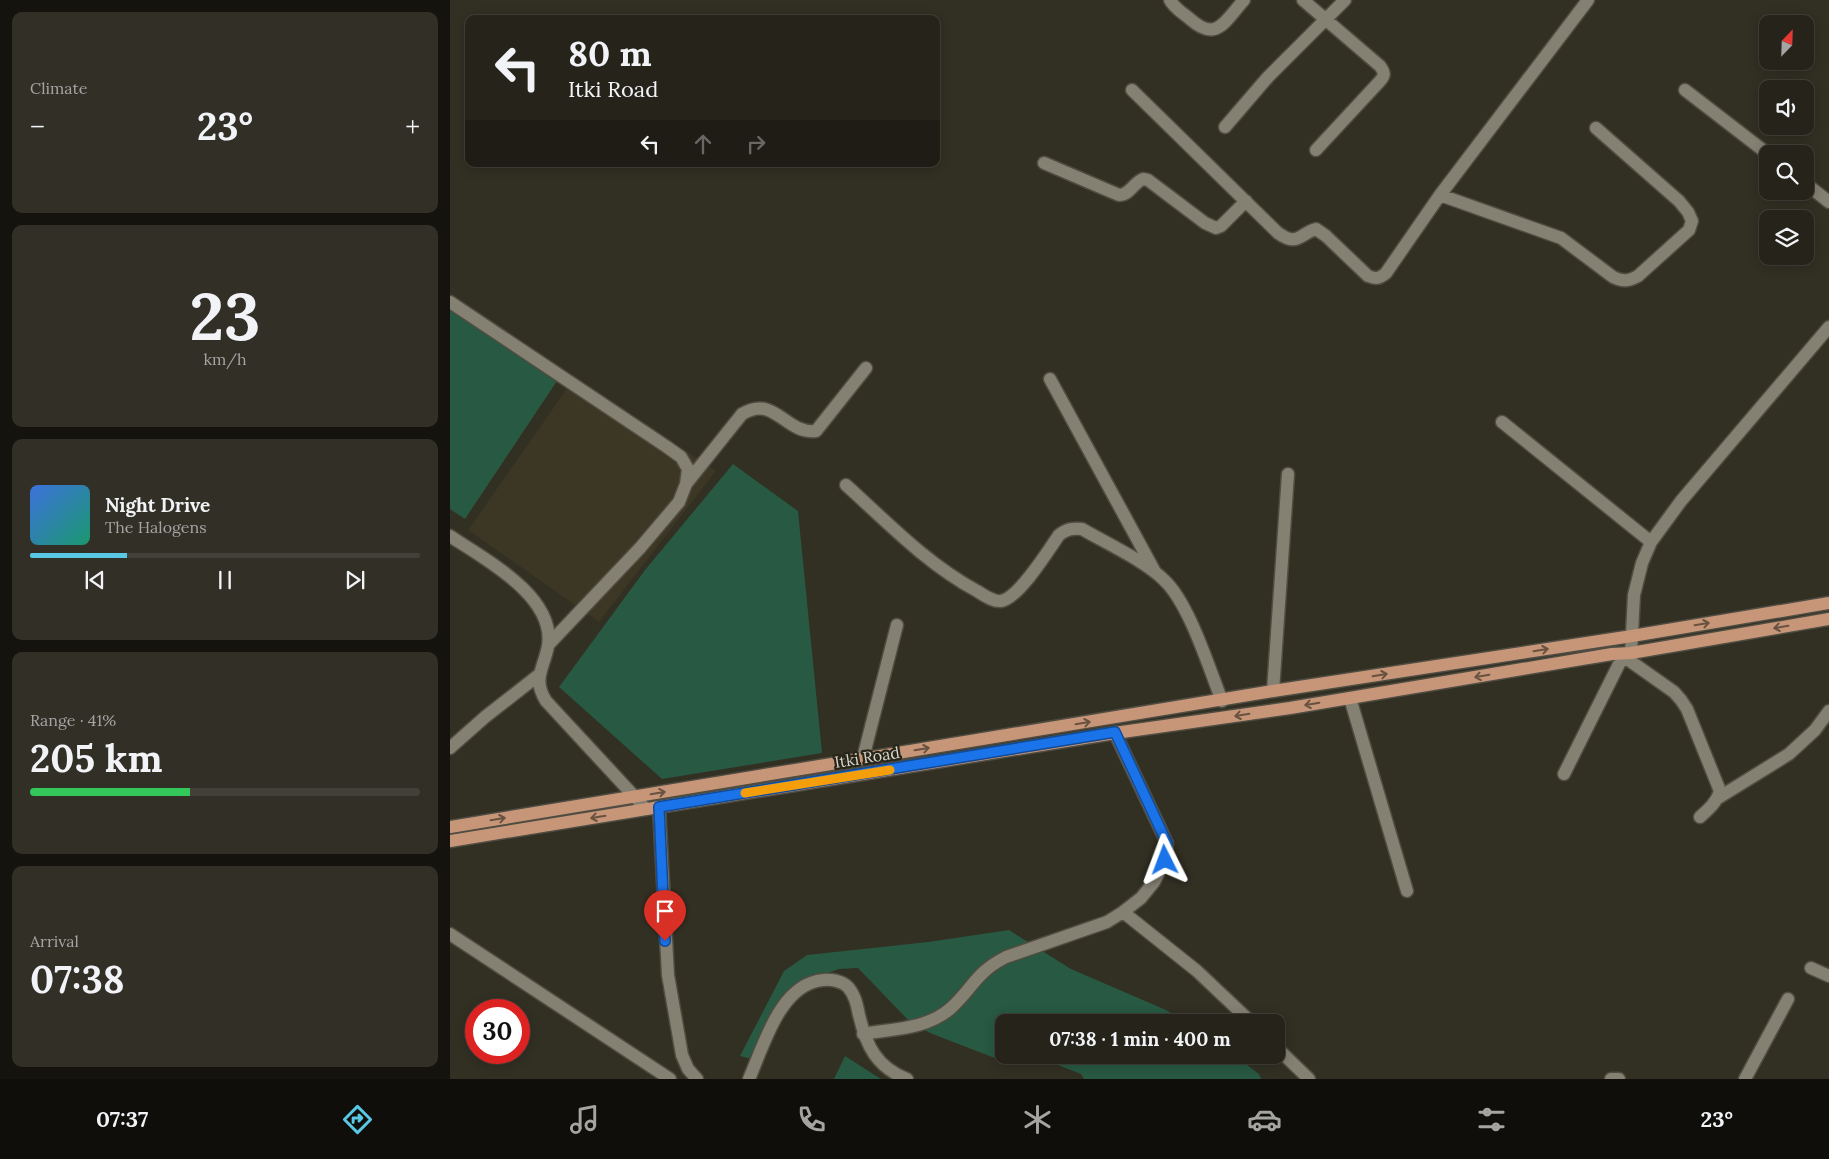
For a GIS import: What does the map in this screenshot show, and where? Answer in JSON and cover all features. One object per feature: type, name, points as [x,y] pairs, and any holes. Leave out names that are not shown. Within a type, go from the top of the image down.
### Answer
[{"type":"main road","points":[[450,827],[863,758],[1222,701],[1273,691],[1632,636],[1829,603]]},
{"type":"main road","name":"Itki Road","points":[[450,841],[1115,732],[1290,708],[1829,619]]},
{"type":"street","points":[[1170,0],[1200,28],[1208,31],[1214,30],[1222,24],[1244,0]]},
{"type":"street","points":[[1303,0],[1380,66],[1384,72],[1384,76],[1380,81],[1316,150]]},
{"type":"street","points":[[1225,127],[1268,77],[1345,0]]},
{"type":"street","points":[[1132,90],[1286,238],[1299,239],[1316,229],[1322,232],[1368,276],[1381,278],[1440,195],[1588,0]]},
{"type":"street","points":[[1685,90],[1759,147]]},
{"type":"street","points":[[1440,195],[1561,238],[1613,277],[1621,281],[1629,281],[1638,276],[1689,230],[1692,221],[1688,212],[1679,202],[1596,128]]},
{"type":"street","points":[[1044,164],[1119,195],[1129,192],[1138,181],[1148,180],[1205,223],[1216,228],[1221,226],[1246,201]]},
{"type":"street","points":[[1814,190],[1829,202]]},
{"type":"street","points":[[450,302],[674,452],[681,458],[688,469],[686,484],[679,502],[548,645]]},
{"type":"street","points":[[1564,774],[1632,636],[1634,595],[1642,563],[1651,542],[1681,501],[1825,339],[1829,327]]},
{"type":"street","points":[[686,484],[742,414],[751,408],[762,407],[798,428],[808,432],[816,431],[866,368]]},
{"type":"street","points":[[1050,379],[1155,572]]},
{"type":"street","points":[[1502,422],[1651,542]]},
{"type":"street","points":[[1273,691],[1288,474]]},
{"type":"street","points":[[846,485],[930,560],[955,579],[991,599],[1001,601],[1022,587],[1059,535],[1066,530],[1082,529],[1155,572],[1164,580],[1180,600],[1222,701]]},
{"type":"street","points":[[450,536],[512,579],[532,597],[548,628],[548,645],[538,683],[546,701],[635,797],[653,808],[668,975],[682,1055],[688,1069],[697,1079]]},
{"type":"street","points":[[863,758],[897,625]]},
{"type":"street","points":[[1622,654],[1674,692],[1681,700],[1687,709],[1720,791],[1718,798]]},
{"type":"street","points":[[450,748],[485,716],[540,674]]},
{"type":"street","points":[[1350,698],[1407,891]]},
{"type":"street","points":[[1700,817],[1718,798],[1789,754],[1815,730],[1829,711]]},
{"type":"street","points":[[863,1034],[921,1024],[937,1017],[950,1009],[991,964],[1107,922],[1140,898],[1154,882],[1165,860],[1167,843],[1115,732]]},
{"type":"street","points":[[1123,912],[1196,971],[1242,1014]]},
{"type":"street","points":[[450,934],[670,1079]]},
{"type":"street","points":[[1811,968],[1829,976]]},
{"type":"street","points":[[749,1079],[776,1018],[786,1002],[800,989],[816,980],[832,979],[848,986],[856,999],[863,1034],[872,1054],[885,1067],[907,1079]]},
{"type":"street","points":[[1745,1079],[1788,999]]},
{"type":"street","points":[[1285,1056],[1309,1079]]},
{"type":"street","points":[[1611,1079],[1619,1079]]},
{"type":"shaded area","points":[[575,377],[716,471],[599,622],[468,530]]},
{"type":"green space","points":[[450,298],[563,372],[465,519],[450,509]]},
{"type":"green space","points":[[733,464],[798,511],[822,753],[662,779],[559,687],[645,570]]},
{"type":"green space","points":[[1009,930],[1071,969],[1173,1014],[995,1014],[995,1058],[930,1033],[910,1022],[858,968],[839,969],[802,982],[755,1060],[740,1056],[784,971],[807,955],[928,942]]},
{"type":"green space","points":[[845,1056],[881,1079],[834,1079]]},
{"type":"green space","points":[[1055,1064],[1246,1064],[1259,1074],[1261,1079],[1084,1079],[1081,1074]]},
{"type":"slow traffic","points":[[745,793],[890,770]]},
{"type":"route","points":[[665,941],[659,807],[1115,732],[1167,843],[1165,860]]}]
